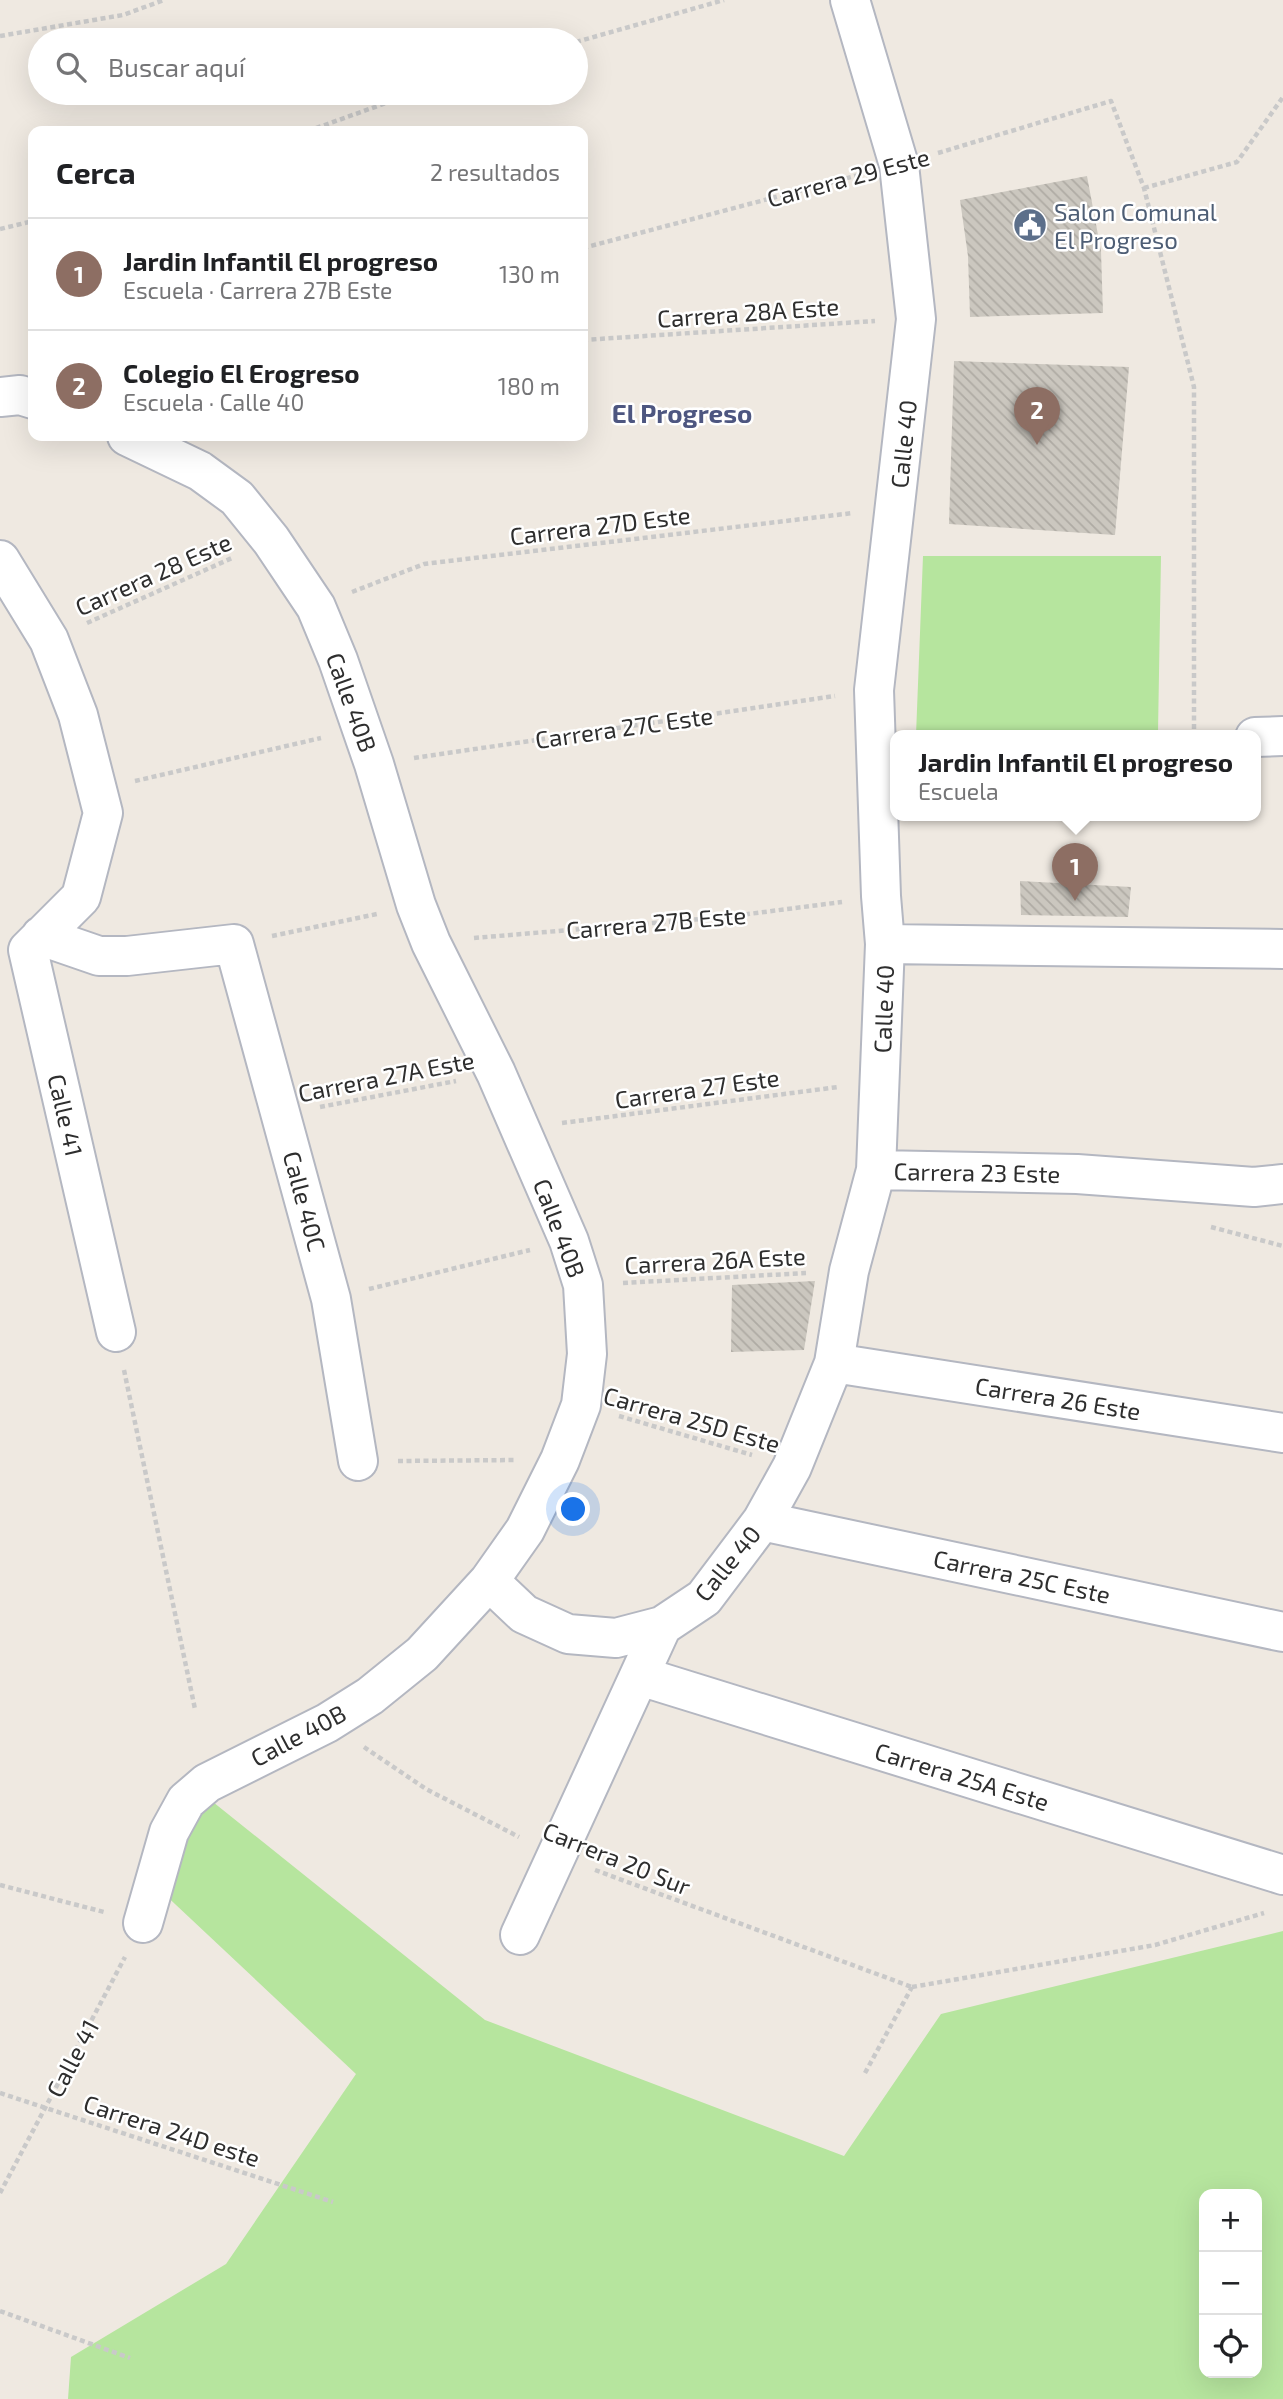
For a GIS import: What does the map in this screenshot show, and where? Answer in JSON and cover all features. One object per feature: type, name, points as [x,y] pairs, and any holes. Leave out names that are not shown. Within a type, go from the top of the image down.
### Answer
[{"type":"street","name":"Calle 40","points":[[662,1626],[704,1598],[762,1521],[792,1467],[834,1363],[849,1271],[876,1170],[885,944],[881,896],[885,747],[874,690],[916,318],[899,165],[850,0]]},
{"type":"street","points":[[0,397],[28,397]]},
{"type":"street","name":"Calle 40B","points":[[137,441],[200,471],[237,498],[271,540],[316,607],[338,660],[368,747],[416,905],[431,943],[496,1073],[569,1241],[583,1284],[587,1353],[581,1405],[560,1460],[525,1530],[489,1581],[422,1654],[370,1696],[327,1723],[207,1783],[186,1801],[169,1832],[143,1923]]},
{"type":"street","points":[[0,560],[49,640],[78,715],[103,813],[81,897],[23,948]]},
{"type":"street","points":[[1261,737],[1283,736]]},
{"type":"street","points":[[23,948],[99,956],[127,956],[234,944]]},
{"type":"street","name":"Calle 40C","points":[[234,944],[331,1298],[358,1461]]},
{"type":"street","points":[[885,944],[1283,949]]},
{"type":"street","name":"Calle 41","points":[[23,948],[116,1332]]},
{"type":"street","name":"Carrera 23 Este","points":[[876,1170],[1077,1174],[1254,1187],[1283,1184]]},
{"type":"street","name":"Carrera 26 Este","points":[[834,1363],[1283,1433]]},
{"type":"street","name":"Carrera 25C Este","points":[[762,1521],[1283,1632]]},
{"type":"street","points":[[489,1581],[524,1615],[568,1634],[616,1638],[662,1626]]},
{"type":"street","points":[[520,1935],[662,1626]]},
{"type":"street","name":"Carrera 25A Este","points":[[640,1676],[1283,1875]]},
{"type":"path","points":[[47,28],[123,15],[164,0]]},
{"type":"path","points":[[588,39],[724,0]]},
{"type":"path","points":[[0,36],[28,31]]},
{"type":"path","points":[[1194,730],[1194,387],[1144,188],[1237,162],[1283,97]]},
{"type":"path","name":"Carrera 29 Este","points":[[588,247],[899,165],[1111,101],[1144,188]]},
{"type":"path","points":[[322,126],[381,105]]},
{"type":"path","points":[[0,229],[28,222]]},
{"type":"path","name":"Carrera 28A Este","points":[[588,340],[916,318]]},
{"type":"path","name":"Carrera 27D Este","points":[[316,607],[424,564],[896,508]]},
{"type":"path","name":"Carrera 28 Este","points":[[49,640],[271,540]]},
{"type":"path","name":"Carrera 27C Este","points":[[97,789],[368,747],[874,690]]},
{"type":"path","name":"Carrera 27B Este","points":[[431,943],[725,917],[881,896]]},
{"type":"path","points":[[234,944],[416,905]]},
{"type":"path","name":"Carrera 27A Este","points":[[282,1114],[496,1073]]},
{"type":"path","name":"Carrera 27 Este","points":[[520,1129],[880,1081]]},
{"type":"path","points":[[331,1298],[569,1241]]},
{"type":"path","name":"Carrera 26A Este","points":[[583,1284],[849,1271]]},
{"type":"path","points":[[116,1332],[195,1709]]},
{"type":"path","name":"Carrera 25D Este","points":[[581,1405],[792,1467]]},
{"type":"path","points":[[358,1461],[560,1460]]},
{"type":"path","name":"Carrera 20 Sur","points":[[327,1723],[426,1789],[556,1856],[912,1987]]},
{"type":"path","points":[[0,1885],[143,1923]]},
{"type":"path","points":[[865,2073],[912,1987],[1155,1945],[1270,1912]]},
{"type":"path","name":"Calle 41","points":[[0,2193],[143,1923]]},
{"type":"path","name":"Carrera 24D este","points":[[0,2093],[333,2202]]},
{"type":"path","points":[[0,2312],[130,2358]]},
{"type":"green space","points":[[923,556],[1161,556],[1158,730],[916,730]]},
{"type":"green space","points":[[203,1794],[485,2020],[844,2156],[941,2014],[1283,1931],[1283,2399],[68,2399],[71,2357],[226,2264],[356,2074],[159,1889]]},
{"type":"building","points":[[1087,176],[1101,251],[1103,313],[970,317],[968,256],[960,200]]},
{"type":"building","points":[[954,361],[1129,367],[1115,535],[949,524]]},
{"type":"building","points":[[1020,881],[1131,887],[1128,917],[1021,915]]},
{"type":"building","points":[[815,1281],[804,1350],[731,1352],[732,1285]]},
{"type":"place","name":"Salon Comunal El Progreso","points":[[1030,225]]},
{"type":"place","name":"Colegio El Erogreso","points":[[1037,445]]},
{"type":"place","name":"Jardin Infantil El progreso","points":[[1075,901]]},
{"type":"district","name":"El Progreso","points":[[682,412]]}]
